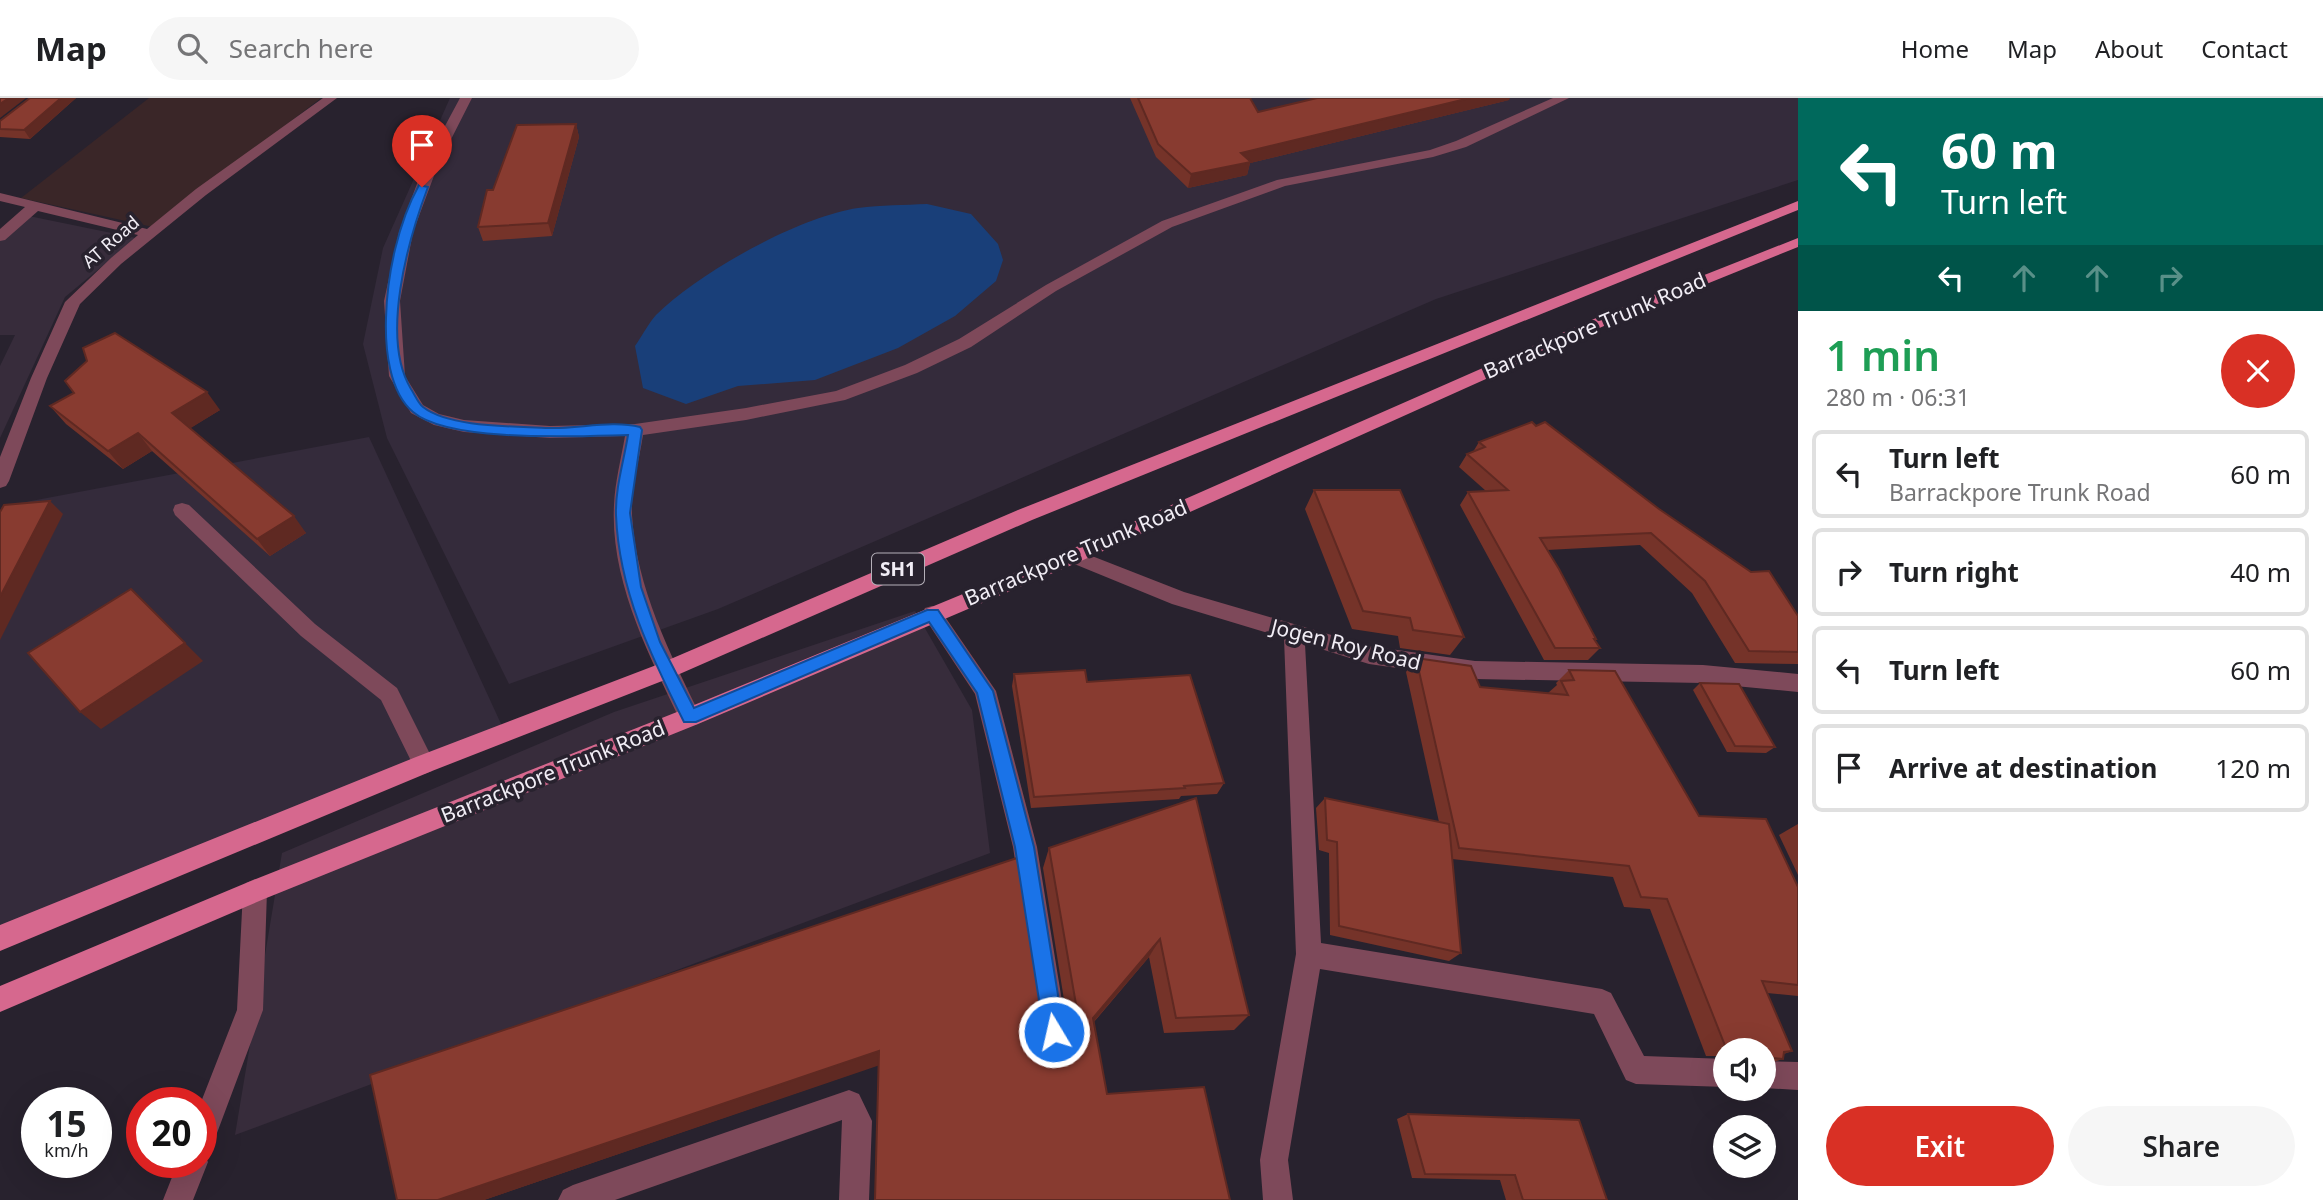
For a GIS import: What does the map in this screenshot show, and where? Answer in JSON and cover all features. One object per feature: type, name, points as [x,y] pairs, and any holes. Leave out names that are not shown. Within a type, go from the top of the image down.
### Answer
[{"type":"main road","name":"Barrackpore Trunk Road","points":[[0,938],[424,764],[667,670],[1025,515],[1798,205]]},
{"type":"main road","name":"Barrackpore Trunk Road","points":[[0,999],[255,891],[690,717],[1074,556],[1609,318],[1798,242]]},
{"type":"street","name":"AT Road","points":[[0,481],[39,378],[73,302],[201,192],[331,98]]},
{"type":"street","points":[[466,98],[430,165],[401,253],[392,301],[397,376],[417,409],[435,419],[464,426],[550,432],[635,430],[815,403],[863,388],[965,343],[1051,288],[1167,224],[1282,183],[1433,153],[1461,144],[1563,98]]},
{"type":"street","points":[[0,197],[150,234]]},
{"type":"street","points":[[0,237],[35,206]]},
{"type":"street","points":[[635,430],[623,513],[634,587],[652,642],[690,717]]},
{"type":"street","points":[[182,510],[308,630],[389,694],[424,764]]},
{"type":"street","name":"Jogen Roy Road","points":[[1074,556],[1179,598],[1369,655],[1475,670],[1676,673],[1798,683]]},
{"type":"street","points":[[932,614],[985,691],[1025,847],[1054,1032]]},
{"type":"street","points":[[1278,1200],[1274,1160],[1309,954],[1294,634]]},
{"type":"street","points":[[217,1097],[250,1010],[255,891]]},
{"type":"street","points":[[1309,954],[1602,1002],[1636,1070],[1713,1073]]},
{"type":"street","points":[[1776,1075],[1798,1076]]},
{"type":"street","points":[[573,1200],[849,1104],[858,1121],[854,1200]]},
{"type":"street","points":[[178,1200],[187,1178]]},
{"type":"shaded area","points":[[149,98],[321,98],[153,227],[21,198]]},
{"type":"shaded area","points":[[450,98],[1798,98],[1798,180],[1436,299],[718,609],[509,684],[387,438],[363,344],[383,248]]},
{"type":"shaded area","points":[[19,214],[136,238],[65,297],[0,438],[0,366],[15,335],[0,335],[0,231]]},
{"type":"shaded area","points":[[369,437],[502,726],[0,942],[0,520],[10,505]]},
{"type":"shaded area","points":[[915,611],[972,710],[990,853],[235,1135],[282,853],[614,712]]},
{"type":"water","points":[[927,204],[971,214],[998,244],[1003,260],[996,281],[955,316],[898,348],[815,380],[738,386],[686,404],[643,388],[635,346],[656,315],[698,281],[751,249],[807,222],[858,208]]},
{"type":"building","points":[[30,98],[61,98],[24,130],[0,129],[0,121]]},
{"type":"building","points":[[1138,98],[1250,98],[1258,112],[1317,98],[1470,98],[1241,153],[1251,162],[1191,174],[1158,144]]},
{"type":"building","points":[[576,124],[548,223],[478,227],[487,190],[493,190],[517,125]]},
{"type":"building","points":[[115,333],[207,392],[172,413],[294,516],[257,539],[138,433],[108,451],[50,406],[74,393],[65,381],[87,361],[83,348]]},
{"type":"building","points":[[1532,422],[1536,426],[1545,422],[1659,509],[1751,572],[1769,571],[1798,616],[1798,652],[1749,651],[1705,581],[1651,533],[1540,538],[1600,648],[1555,648],[1468,492],[1508,490],[1467,454],[1485,447],[1479,442]]},
{"type":"building","points":[[1314,490],[1400,490],[1464,637],[1413,630],[1410,618],[1363,611]]},
{"type":"building","points":[[50,501],[0,597],[0,512],[4,505]]},
{"type":"building","points":[[131,589],[185,643],[80,712],[28,653]]},
{"type":"building","points":[[1416,658],[1471,666],[1480,687],[1568,695],[1561,681],[1574,680],[1569,670],[1615,671],[1699,816],[1766,819],[1798,887],[1798,985],[1762,981],[1792,1051],[1784,1052],[1783,1059],[1776,1058],[1776,1038],[1722,1038],[1667,899],[1641,897],[1629,866],[1459,848]]},
{"type":"building","points":[[1085,670],[1087,682],[1190,675],[1224,783],[1184,786],[1185,788],[1034,797],[1014,674]]},
{"type":"building","points":[[1700,683],[1739,684],[1775,747],[1735,746]]},
{"type":"building","points":[[1196,798],[1249,1015],[1176,1018],[1160,939],[1093,1018],[1107,1094],[1204,1087],[1230,1200],[875,1200],[879,1051],[438,1200],[397,1200],[370,1075],[1020,857],[1045,1017],[1050,1030],[1062,1033],[1073,1030],[1078,1016],[1049,848]]},
{"type":"building","points":[[1325,798],[1449,824],[1461,953],[1339,926],[1337,842],[1327,840]]},
{"type":"building","points":[[1408,1114],[1579,1120],[1607,1200],[1523,1200],[1515,1175],[1425,1174]]},
{"type":"route","points":[[422,187],[406,232],[392,301],[397,376],[417,409],[435,419],[464,426],[550,432],[635,430],[623,513],[634,587],[652,642],[690,717],[932,614],[985,691],[1025,847],[1054,1032]]}]
